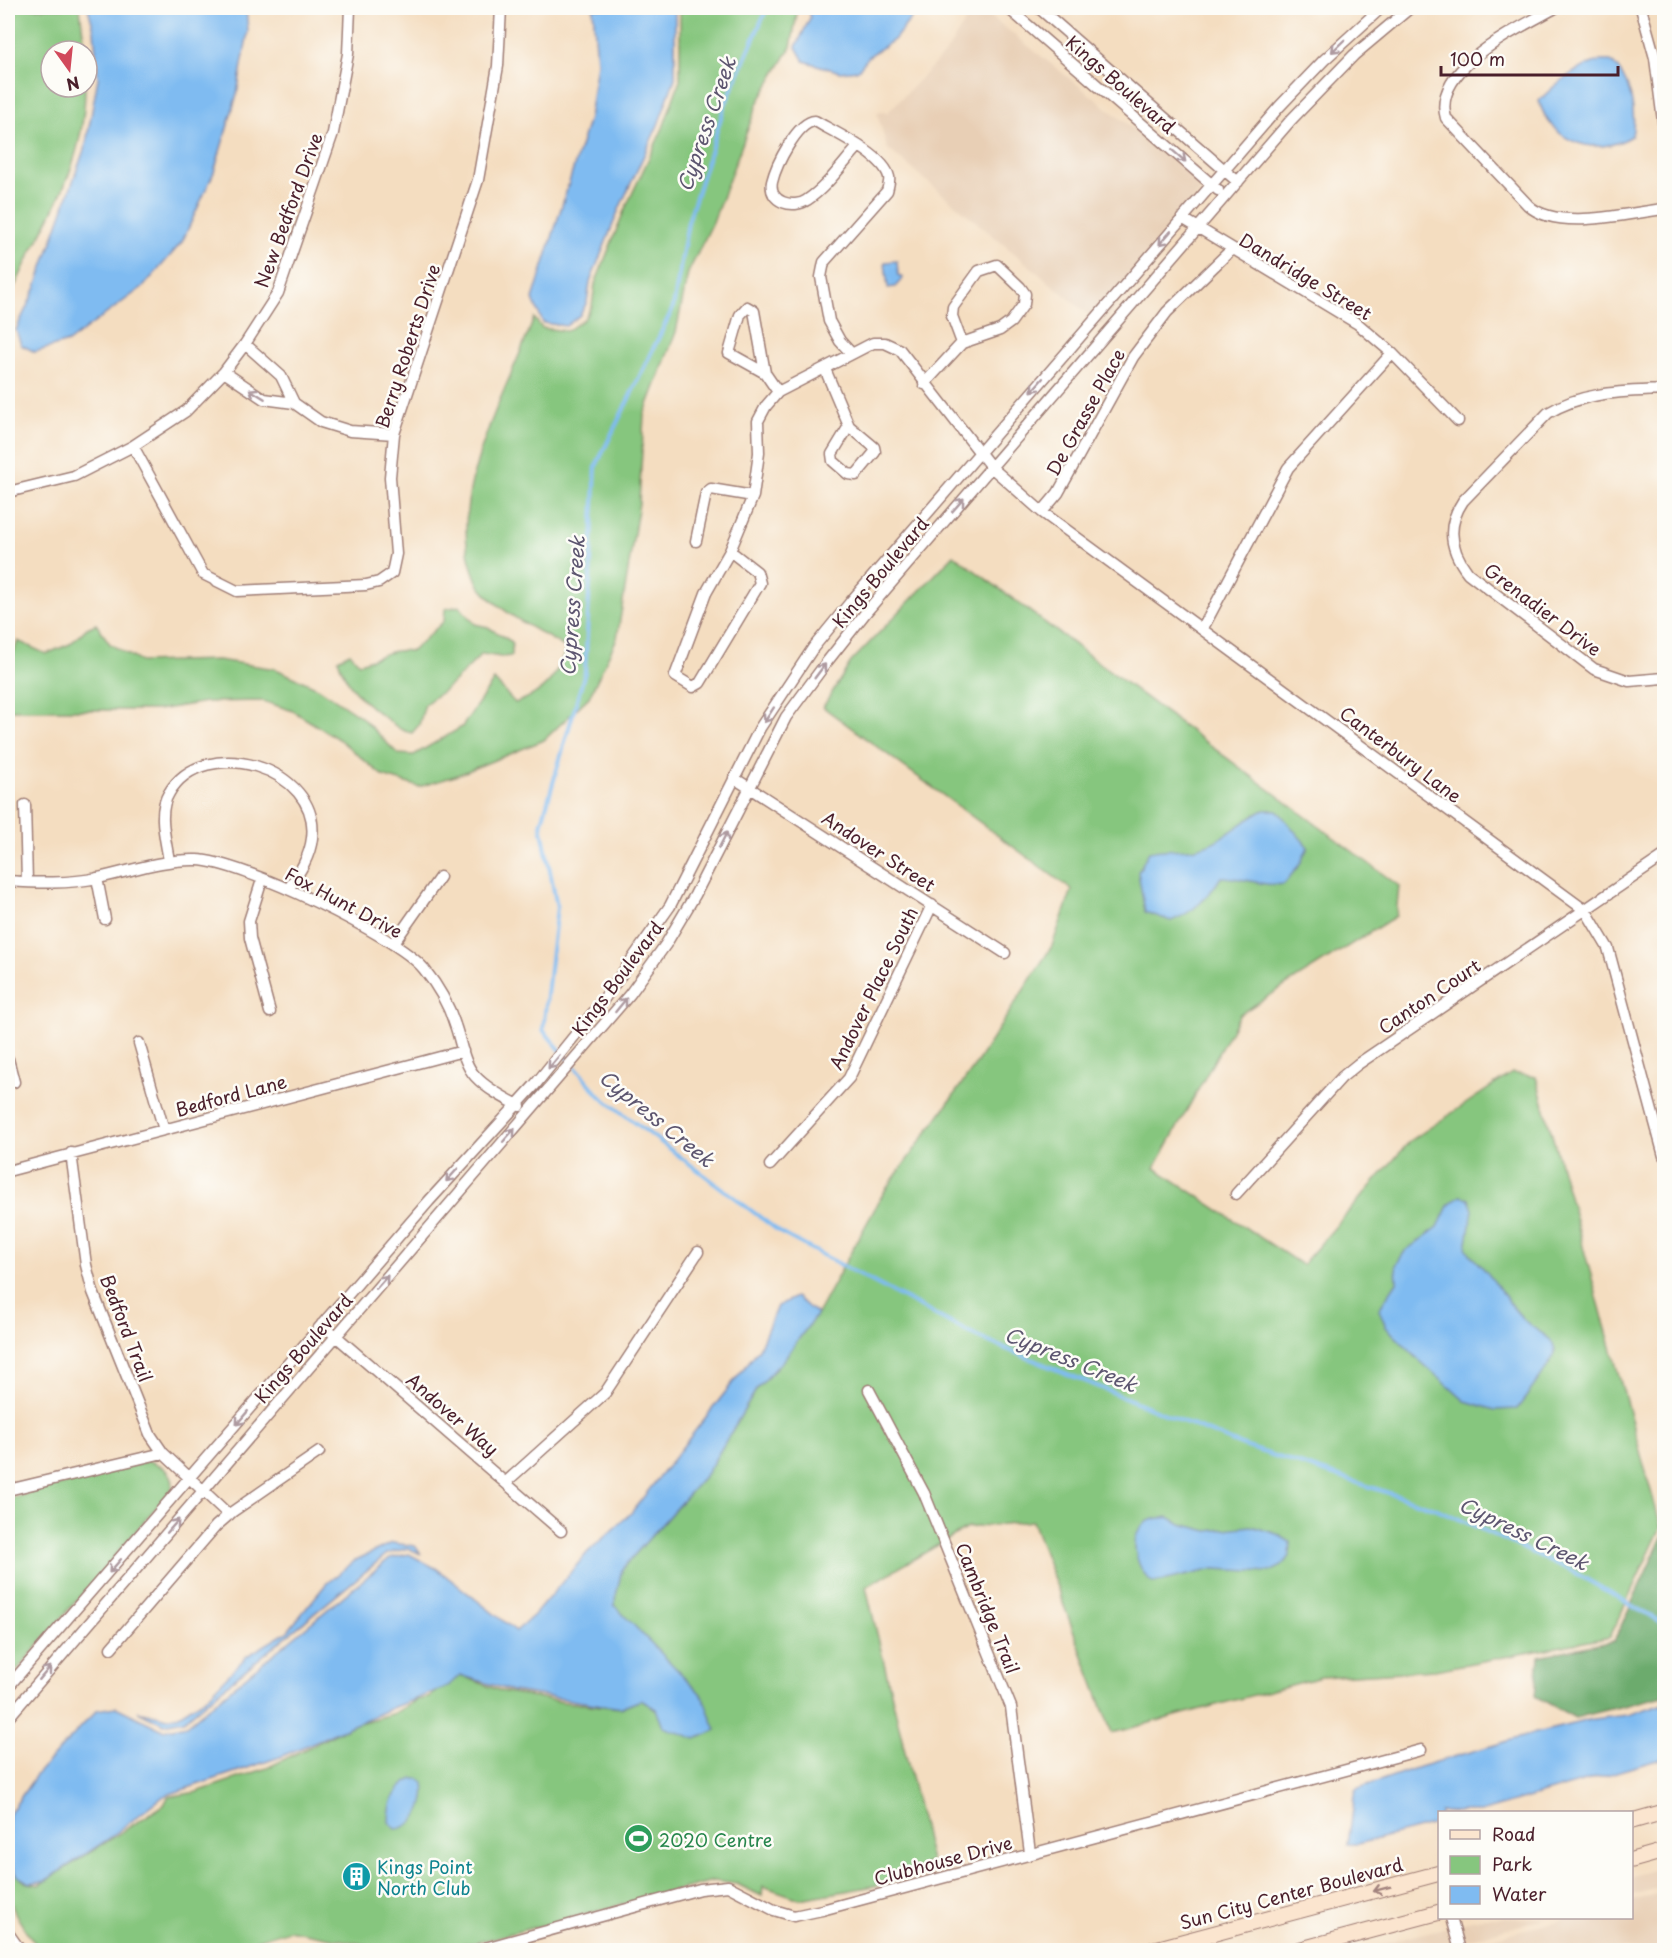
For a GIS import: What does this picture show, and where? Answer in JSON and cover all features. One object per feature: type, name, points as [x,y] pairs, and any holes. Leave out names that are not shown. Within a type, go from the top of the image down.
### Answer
[{"type":"main road","points":[[1633,1821],[1665,1812]]},
{"type":"main road","points":[[1633,1860],[1665,1851]]},
{"type":"main road","name":"Sun City Center Boulevard","points":[[1152,1950],[1438,1874]]},
{"type":"main road","points":[[1298,1950],[1438,1913]]},
{"type":"street","name":"New Bedford Drive","points":[[8,492],[74,476],[134,446],[186,411],[224,372],[245,344],[278,293],[333,133],[348,54],[350,8]]},
{"type":"street","name":"Berry Roberts Drive","points":[[134,446],[203,574],[237,591],[366,585],[380,582],[392,573],[396,554],[390,477],[394,434],[478,180],[498,66],[501,8]]},
{"type":"street","name":"Kings Boulevard","points":[[1008,8],[1225,197]]},
{"type":"street","name":"Kings Boulevard","points":[[1039,8],[1238,182]]},
{"type":"street","name":"Kings Boulevard","points":[[8,1688],[322,1324],[574,1038],[628,968],[670,906],[760,728],[813,648],[1182,218],[1307,77],[1382,8]]},
{"type":"street","name":"Kings Boulevard","points":[[8,1718],[630,994],[666,944],[695,895],[786,717],[826,663],[1197,228],[1335,73],[1410,8]]},
{"type":"street","points":[[1555,8],[1489,48],[1458,72],[1446,89],[1443,100],[1446,118],[1540,215],[1569,219],[1665,209]]},
{"type":"street","points":[[1641,8],[1660,57],[1665,129]]},
{"type":"street","points":[[851,353],[840,341],[829,321],[821,277],[824,262],[887,191],[889,178],[883,167],[859,146],[815,121],[807,122],[796,130],[772,182],[772,192],[778,200],[789,205],[799,205],[810,198],[859,146]]},
{"type":"street","name":"Dandridge Street","points":[[1182,218],[1231,250],[1358,324],[1392,353],[1458,421]]},
{"type":"street","name":"De Grasse Place","points":[[1042,512],[1058,493],[1133,357],[1167,312],[1231,250]]},
{"type":"street","points":[[924,384],[962,343],[1000,330],[1011,322],[1024,304],[1025,294],[998,265],[979,271],[953,307],[952,316],[962,343]]},
{"type":"street","points":[[730,551],[758,572],[760,583],[699,683],[693,687],[675,676],[706,592],[730,551],[753,496],[759,453],[758,421],[778,392],[765,374],[729,353],[740,315],[747,307],[754,311],[765,374]]},
{"type":"street","name":"Canterbury Lane","points":[[778,392],[873,343],[885,343],[900,350],[924,384],[982,452],[991,467],[1042,512],[1586,911],[1608,948],[1665,1156]]},
{"type":"street","points":[[245,344],[281,376],[294,403]]},
{"type":"street","points":[[1203,628],[1288,468],[1392,353]]},
{"type":"street","points":[[825,369],[849,426],[874,447],[875,452],[856,475],[848,474],[833,461],[832,454],[849,426]]},
{"type":"street","points":[[224,372],[264,399],[294,403],[321,422],[350,431],[394,434]]},
{"type":"street","name":"Grenadier Drive","points":[[1665,390],[1590,396],[1562,405],[1548,413],[1463,501],[1455,516],[1452,532],[1455,552],[1468,573],[1594,669],[1629,681],[1665,678]]},
{"type":"street","points":[[696,541],[706,493],[711,489],[753,496]]},
{"type":"street","points":[[8,881],[54,883],[97,878],[169,861],[163,812],[168,793],[188,771],[207,763],[235,762],[261,768],[286,779],[309,814],[312,837],[304,865],[290,888]]},
{"type":"street","name":"Andover Street","points":[[734,778],[1005,953]]},
{"type":"street","points":[[25,805],[27,882]]},
{"type":"street","name":"Canton Court","points":[[1236,1194],[1342,1077],[1358,1064],[1665,856]]},
{"type":"street","name":"Fox Hunt Drive","points":[[169,861],[198,860],[224,864],[262,880],[290,888],[393,944],[423,968],[440,992],[455,1024],[473,1074],[487,1087],[530,1111]]},
{"type":"street","points":[[393,944],[440,877]]},
{"type":"street","points":[[97,878],[105,919]]},
{"type":"street","points":[[262,880],[249,921],[250,938],[270,1012]]},
{"type":"street","name":"Andover Place South","points":[[770,1165],[849,1078],[932,905]]},
{"type":"street","points":[[139,1043],[164,1130]]},
{"type":"street","name":"Bedford Lane","points":[[8,1171],[463,1051]]},
{"type":"street","points":[[8,1059],[14,1082]]},
{"type":"street","name":"Bedford Trail","points":[[71,1153],[86,1265],[93,1292],[150,1434],[163,1453],[229,1515]]},
{"type":"street","points":[[506,1482],[605,1393],[698,1252]]},
{"type":"street","name":"Andover Way","points":[[322,1324],[561,1531]]},
{"type":"street","name":"Cambridge Trail","points":[[868,1390],[924,1494],[1011,1707],[1030,1853]]},
{"type":"street","points":[[111,1647],[216,1526],[319,1452]]},
{"type":"street","points":[[8,1490],[163,1453]]},
{"type":"street","name":"Clubhouse Drive","points":[[478,1950],[700,1889],[728,1886],[774,1910],[794,1916],[1421,1750]]},
{"type":"street","points":[[1452,1919],[1461,1950]]},
{"type":"street","points":[[8,1933],[20,1950]]},
{"type":"shaded area","points":[[974,8],[980,8],[1205,185],[1102,326],[887,148],[877,112],[888,112],[947,51]]},
{"type":"shaded area","points":[[1664,1867],[1664,1886],[1633,1895],[1633,1876]]},
{"type":"shaded area","points":[[1664,1892],[1664,1950],[1447,1950],[1565,1919],[1633,1919],[1633,1901]]},
{"type":"shaded area","points":[[1477,1919],[1543,1919],[1464,1940],[1459,1923]]},
{"type":"shaded area","points":[[1447,1927],[1452,1943],[1424,1950],[1361,1950]]},
{"type":"green space","points":[[8,8],[80,8],[84,39],[39,39],[39,99],[84,99],[84,110],[76,153],[61,193],[8,299]]},
{"type":"green space","points":[[680,8],[798,8],[791,47],[758,102],[713,222],[688,273],[676,332],[644,415],[639,503],[617,638],[589,697],[544,740],[455,776],[419,787],[383,776],[340,740],[293,711],[263,701],[206,702],[158,710],[8,710],[8,666],[18,641],[46,654],[70,644],[87,628],[96,624],[110,644],[141,662],[218,660],[276,669],[318,688],[360,716],[398,754],[414,755],[462,727],[494,680],[515,703],[534,694],[548,683],[554,676],[566,648],[498,605],[480,587],[473,571],[467,541],[467,509],[473,476],[496,409],[534,318],[542,328],[567,331],[584,319],[592,306],[595,284],[624,211],[663,128],[680,80]]},
{"type":"green space","points":[[954,555],[1399,886],[1396,916],[1240,1014],[1155,1168],[1302,1265],[1410,1141],[1512,1073],[1536,1077],[1661,1527],[1610,1637],[1435,1670],[1321,1677],[1112,1733],[1032,1521],[967,1528],[866,1587],[931,1861],[891,1883],[800,1899],[763,1886],[762,1896],[737,1884],[713,1881],[478,1942],[427,1950],[394,1950],[289,1930],[225,1950],[40,1950],[11,1904],[9,1883],[12,1872],[27,1883],[39,1885],[164,1805],[168,1797],[197,1792],[267,1768],[355,1724],[395,1713],[416,1700],[428,1698],[460,1675],[501,1691],[563,1702],[621,1708],[641,1700],[656,1709],[659,1651],[613,1606],[622,1569],[707,1473],[756,1390],[784,1359],[817,1314],[884,1192],[974,1067],[1052,946],[1072,890],[823,707],[851,662]]},
{"type":"green space","points":[[459,606],[475,624],[488,627],[512,642],[512,656],[482,654],[451,685],[425,704],[419,725],[412,733],[402,730],[357,694],[346,678],[338,659],[350,653],[359,663],[391,652],[412,651],[444,621],[445,609]]},
{"type":"green space","points":[[148,1461],[167,1471],[172,1479],[171,1490],[12,1676],[8,1674],[8,1499]]},
{"type":"green space","points":[[1662,1537],[1664,1537],[1664,1696],[1575,1718],[1535,1696],[1539,1656],[1614,1641]]},
{"type":"water","points":[[88,8],[246,8],[248,31],[237,94],[214,172],[182,242],[144,286],[68,342],[35,352],[21,345],[16,330],[36,287],[86,144],[94,99],[99,99],[99,39],[95,39]]},
{"type":"water","points":[[593,8],[675,8],[675,78],[658,125],[619,209],[590,282],[587,302],[580,315],[566,326],[543,323],[533,299],[589,118],[597,63]]},
{"type":"water","points":[[808,8],[919,8],[894,40],[869,56],[858,70],[840,72],[804,61],[796,47],[810,18]]},
{"type":"water","points":[[1600,61],[1611,61],[1623,76],[1633,106],[1632,136],[1618,143],[1590,146],[1576,143],[1564,136],[1545,115],[1539,101],[1567,77],[1583,67]]},
{"type":"water","points":[[897,261],[898,275],[903,278],[895,287],[888,288],[885,262]]},
{"type":"water","points":[[1264,810],[1277,810],[1308,847],[1300,864],[1284,884],[1276,885],[1221,877],[1200,903],[1171,921],[1145,912],[1138,872],[1149,852],[1190,849],[1214,842]]},
{"type":"water","points":[[1460,1196],[1469,1198],[1473,1210],[1466,1247],[1517,1313],[1553,1343],[1554,1356],[1517,1409],[1495,1410],[1465,1401],[1386,1327],[1379,1309],[1397,1282],[1396,1265],[1405,1251],[1438,1227],[1448,1206]]},
{"type":"water","points":[[796,1297],[817,1314],[784,1359],[756,1390],[707,1473],[622,1569],[614,1605],[702,1695],[716,1730],[696,1739],[663,1727],[656,1709],[641,1700],[621,1708],[512,1691],[460,1675],[447,1687],[394,1707],[280,1757],[164,1796],[107,1840],[45,1881],[29,1883],[16,1875],[8,1853],[8,1816],[36,1775],[97,1710],[116,1707],[163,1730],[187,1725],[390,1558],[409,1554],[437,1569],[516,1631],[534,1615],[588,1552],[631,1513],[759,1349],[777,1306]]},
{"type":"water","points":[[1169,1517],[1181,1524],[1208,1531],[1251,1526],[1277,1534],[1290,1542],[1289,1556],[1282,1566],[1270,1572],[1214,1569],[1153,1583],[1142,1570],[1135,1551],[1135,1541],[1143,1525],[1153,1519]]},
{"type":"water","points":[[392,1543],[415,1546],[421,1554],[408,1548],[387,1554],[184,1720],[164,1724],[138,1711],[168,1718],[179,1715],[206,1698],[247,1656],[287,1632],[326,1584],[356,1560]]},
{"type":"water","points":[[1664,1703],[1664,1758],[1483,1811],[1438,1811],[1438,1823],[1358,1844],[1348,1844],[1356,1789],[1419,1767],[1532,1734],[1593,1719],[1628,1715]]},
{"type":"water","points":[[413,1779],[420,1779],[424,1783],[422,1805],[410,1823],[396,1829],[389,1822],[394,1796]]},
{"type":"waterway","name":"Cypress Creek","points":[[767,8],[725,105],[688,222],[673,308],[596,466],[585,672],[541,825],[557,907],[543,1030],[601,1097],[781,1233],[977,1337],[1241,1445],[1435,1508],[1572,1571],[1664,1624]]},
{"type":"place","name":"2020 Centre","points":[[638,1839]]},
{"type":"place","name":"Kings Point North Club","points":[[356,1876]]}]
